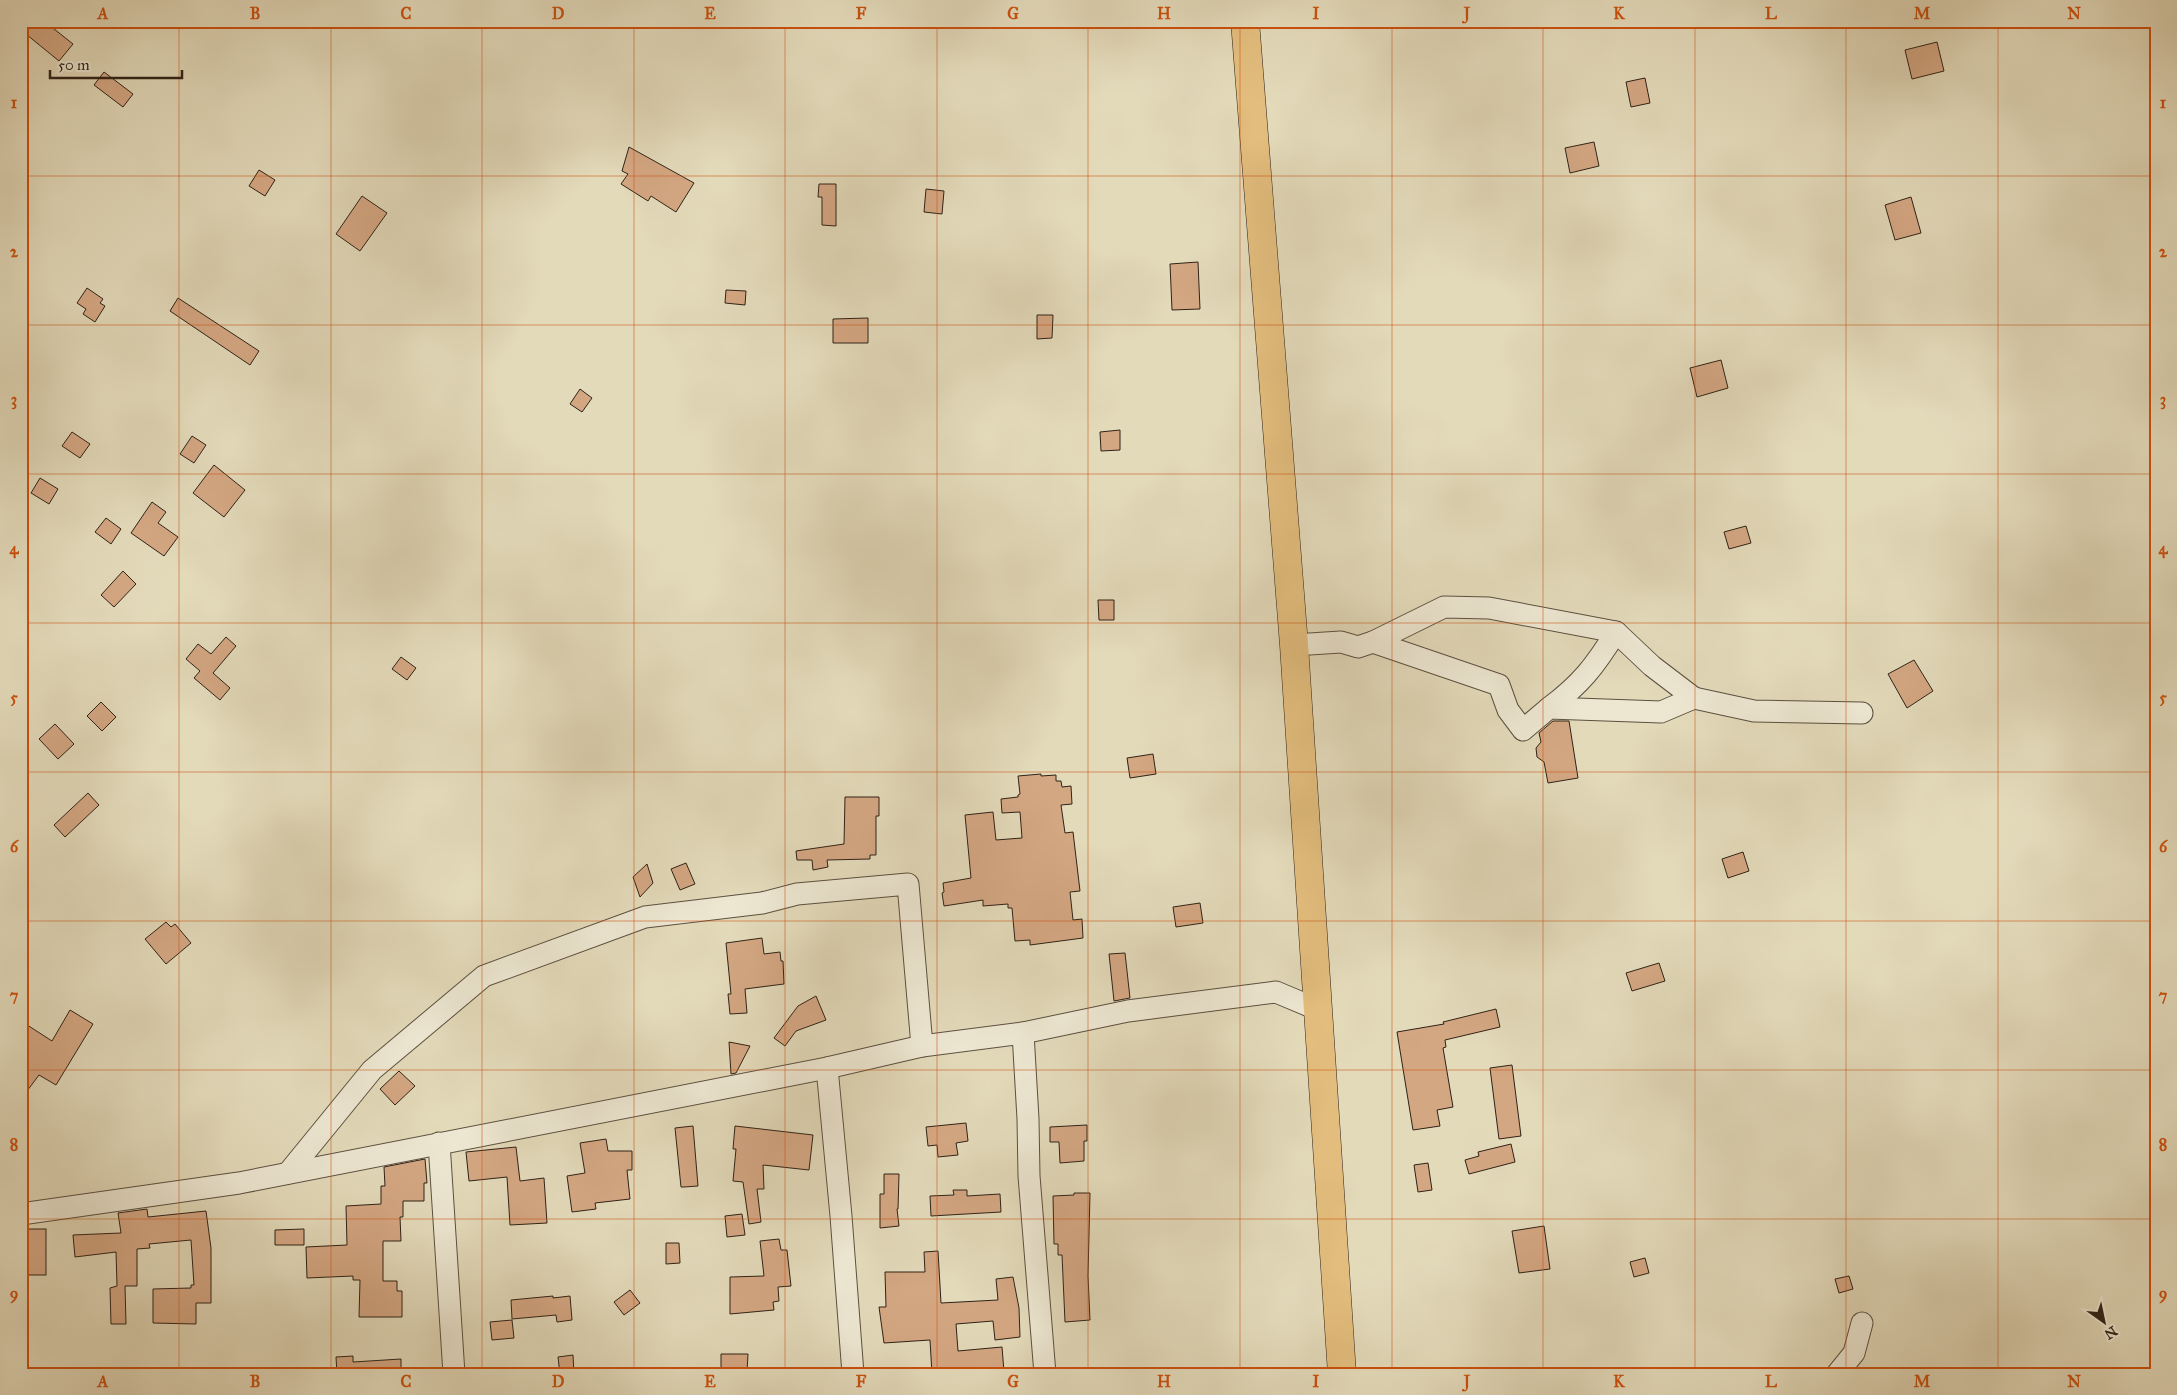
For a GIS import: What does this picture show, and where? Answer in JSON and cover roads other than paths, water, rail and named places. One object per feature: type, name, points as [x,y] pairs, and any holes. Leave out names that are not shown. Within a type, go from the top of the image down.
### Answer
[{"type":"highway","points":[[1245,21],[1294,645],[1342,1374]]},
{"type":"street","points":[[1294,645],[1341,642],[1358,647],[1374,642],[1444,607],[1489,608],[1616,632],[1652,666],[1694,698],[1754,711],[1862,713]]},
{"type":"street","points":[[1374,642],[1499,685],[1508,710],[1523,730],[1572,691],[1596,665],[1616,632]]},
{"type":"street","points":[[1549,708],[1661,712],[1694,698]]},
{"type":"street","points":[[288,1173],[372,1070],[484,976],[645,917],[762,903],[798,894],[908,884],[922,1046]]},
{"type":"street","points":[[21,1214],[239,1183],[827,1068],[922,1046],[1023,1033],[1128,1012],[1276,992],[1319,1010]]},
{"type":"street","points":[[1023,1033],[1029,1176],[1045,1374]]},
{"type":"street","points":[[827,1068],[853,1374]]},
{"type":"street","points":[[439,1143],[454,1374]]},
{"type":"street","points":[[1837,1374],[1854,1353],[1862,1323]]}]
